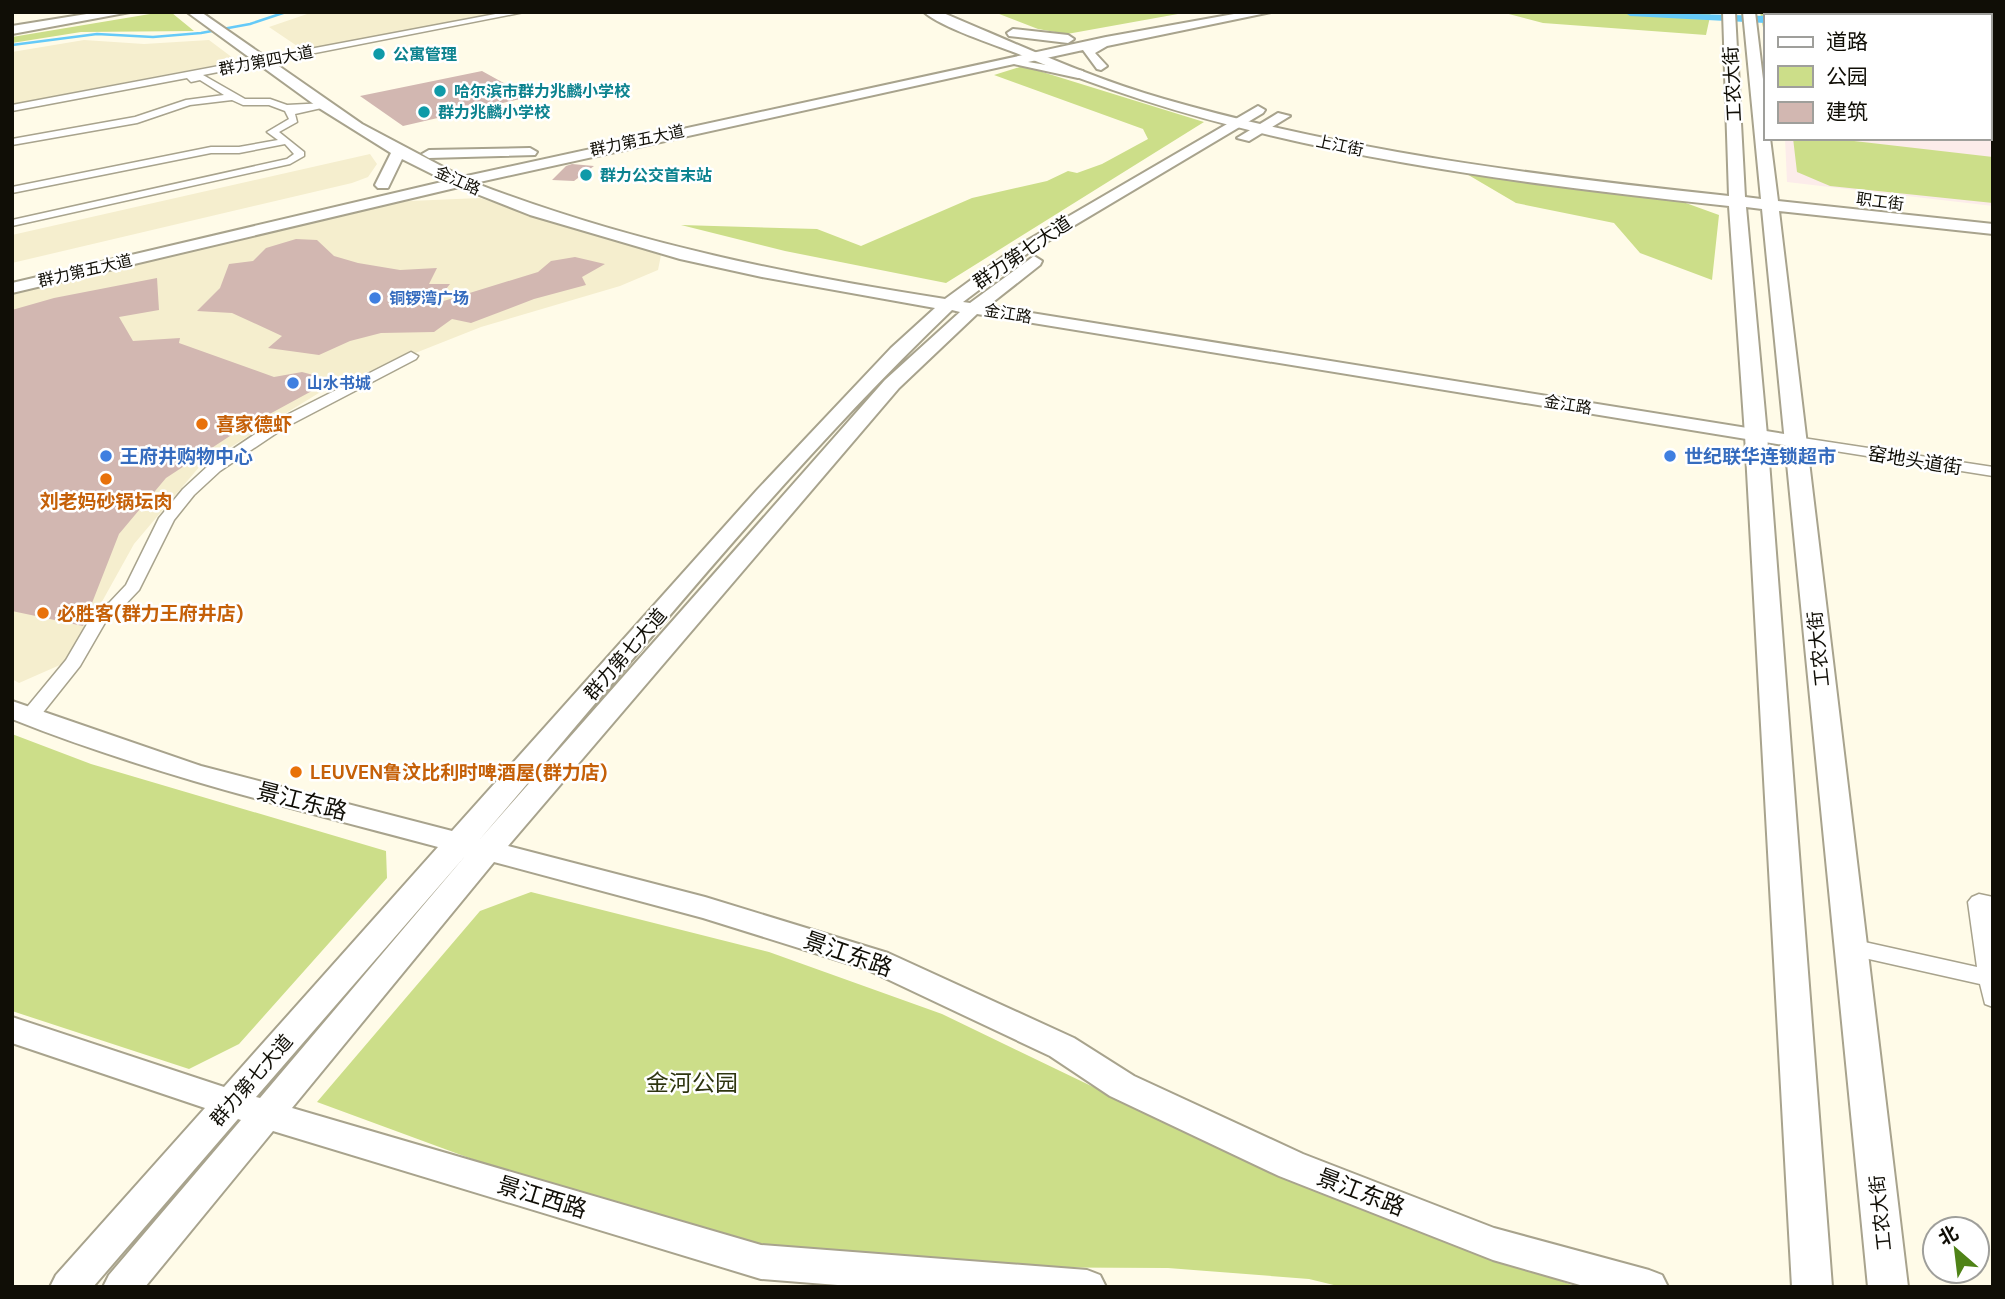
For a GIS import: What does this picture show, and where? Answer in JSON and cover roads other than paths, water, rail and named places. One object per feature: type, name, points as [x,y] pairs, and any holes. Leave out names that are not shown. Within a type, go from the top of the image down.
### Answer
[{"type":"main road","points":[[12,21],[68,12]]},
{"type":"main road","points":[[12,30],[124,12]]},
{"type":"main road","name":"金江路","points":[[193,12],[225,30],[320,103],[370,136],[438,172],[480,176],[527,197],[678,243],[776,266],[966,302]]},
{"type":"main road","name":"金江路","points":[[207,12],[225,30]]},
{"type":"main road","name":"上江街","points":[[930,12],[989,37],[1101,66],[1161,86]]},
{"type":"main road","name":"上江街","points":[[963,12],[1013,33],[1078,74],[1161,103],[1262,116],[1352,148],[1452,165],[1732,189],[1767,195]]},
{"type":"main road","name":"群力第五大道","points":[[1039,50],[1086,38],[1109,37],[1226,12]]},
{"type":"main road","points":[[1101,66],[1088,52],[1109,37],[1244,12]]},
{"type":"main road","name":"群力第五大道","points":[[12,272],[1039,50],[1265,12]]},
{"type":"main road","name":"工农大街","points":[[1729,19],[1732,189],[1754,428],[1812,1287]]},
{"type":"main road","name":"工农大街","points":[[1750,20],[1888,1287]]},
{"type":"main road","points":[[1013,33],[1052,39],[1086,38]]},
{"type":"main road","points":[[973,64],[997,47],[989,37]]},
{"type":"main road","name":"金江路","points":[[266,60],[361,121],[429,153],[490,195],[665,249],[776,274],[1795,434]]},
{"type":"main road","points":[[973,64],[1019,64],[1078,74]]},
{"type":"main road","name":"群力第七大道","points":[[122,1287],[267,1115],[474,845],[782,476],[871,379],[1072,218],[1262,116]]},
{"type":"main road","name":"上江街","points":[[1375,136],[1565,165]]},
{"type":"main road","points":[[399,151],[382,192],[490,195]]},
{"type":"main road","points":[[429,153],[533,158],[521,182]]},
{"type":"main road","name":"群力第五大道","points":[[480,176],[533,158]]},
{"type":"main road","name":"群力第五大道","points":[[12,288],[382,192],[438,172]]},
{"type":"main road","name":"职工街","points":[[1767,195],[1993,214]]},
{"type":"main road","name":"职工街","points":[[1767,195],[1993,229]]},
{"type":"main road","name":"景江东路","points":[[21,713],[194,773],[705,908],[877,961],[1062,1047],[1122,1086],[1290,1165],[1493,1244],[1649,1287]]},
{"type":"main road","name":"群力第七大道","points":[[69,1287],[232,1102],[474,845]]},
{"type":"main road","name":"景江西路","points":[[12,1030],[267,1115],[761,1262],[820,1277],[1087,1287]]},
{"type":"street","name":"群力第四大道","points":[[12,110],[520,12]]},
{"type":"street","points":[[12,110],[201,77],[243,102],[270,102],[286,108],[320,103]]},
{"type":"street","points":[[12,142],[137,120],[189,102],[231,97]]},
{"type":"street","points":[[12,223],[290,161],[300,154],[288,141],[272,132],[294,120],[289,112],[320,103]]},
{"type":"street","points":[[12,190],[211,150],[240,150],[288,141]]},
{"type":"street","points":[[21,713],[74,662],[103,611],[112,610],[126,600],[168,517],[201,481],[251,443],[311,407],[411,356]]},
{"type":"street","name":"窑地头道街","points":[[1795,434],[1993,472]]},
{"type":"street","points":[[1851,947],[1991,988],[1979,902],[1993,905]]},
{"type":"waterway","points":[[12,45],[97,34],[153,37],[201,33],[250,24],[286,12]]},
{"type":"waterway","points":[[1630,12],[1764,19]]},
{"type":"place","name":"公寓管理","points":[[379,54]]},
{"type":"place","name":"哈尔滨市群力兆麟小学校","points":[[440,91]]},
{"type":"place","name":"群力兆麟小学校","points":[[424,112]]},
{"type":"place","name":"群力公交首末站","points":[[586,175]]},
{"type":"place","name":"铜锣湾广场","points":[[375,298]]},
{"type":"place","name":"山水书城","points":[[293,383]]},
{"type":"place","name":"喜家德虾","points":[[202,424]]},
{"type":"place","name":"王府井购物中心","points":[[106,456]]},
{"type":"place","name":"世纪联华连锁超市","points":[[1670,456]]},
{"type":"place","name":"刘老妈砂锅坛肉","points":[[106,479]]},
{"type":"place","name":"必胜客(群力王府井店)","points":[[43,613]]},
{"type":"place","name":"LEUVEN鲁汶比利时啤酒屋(群力店)","points":[[296,772]]},
{"type":"park label","name":"金河公园","points":[[692,1083]]}]
